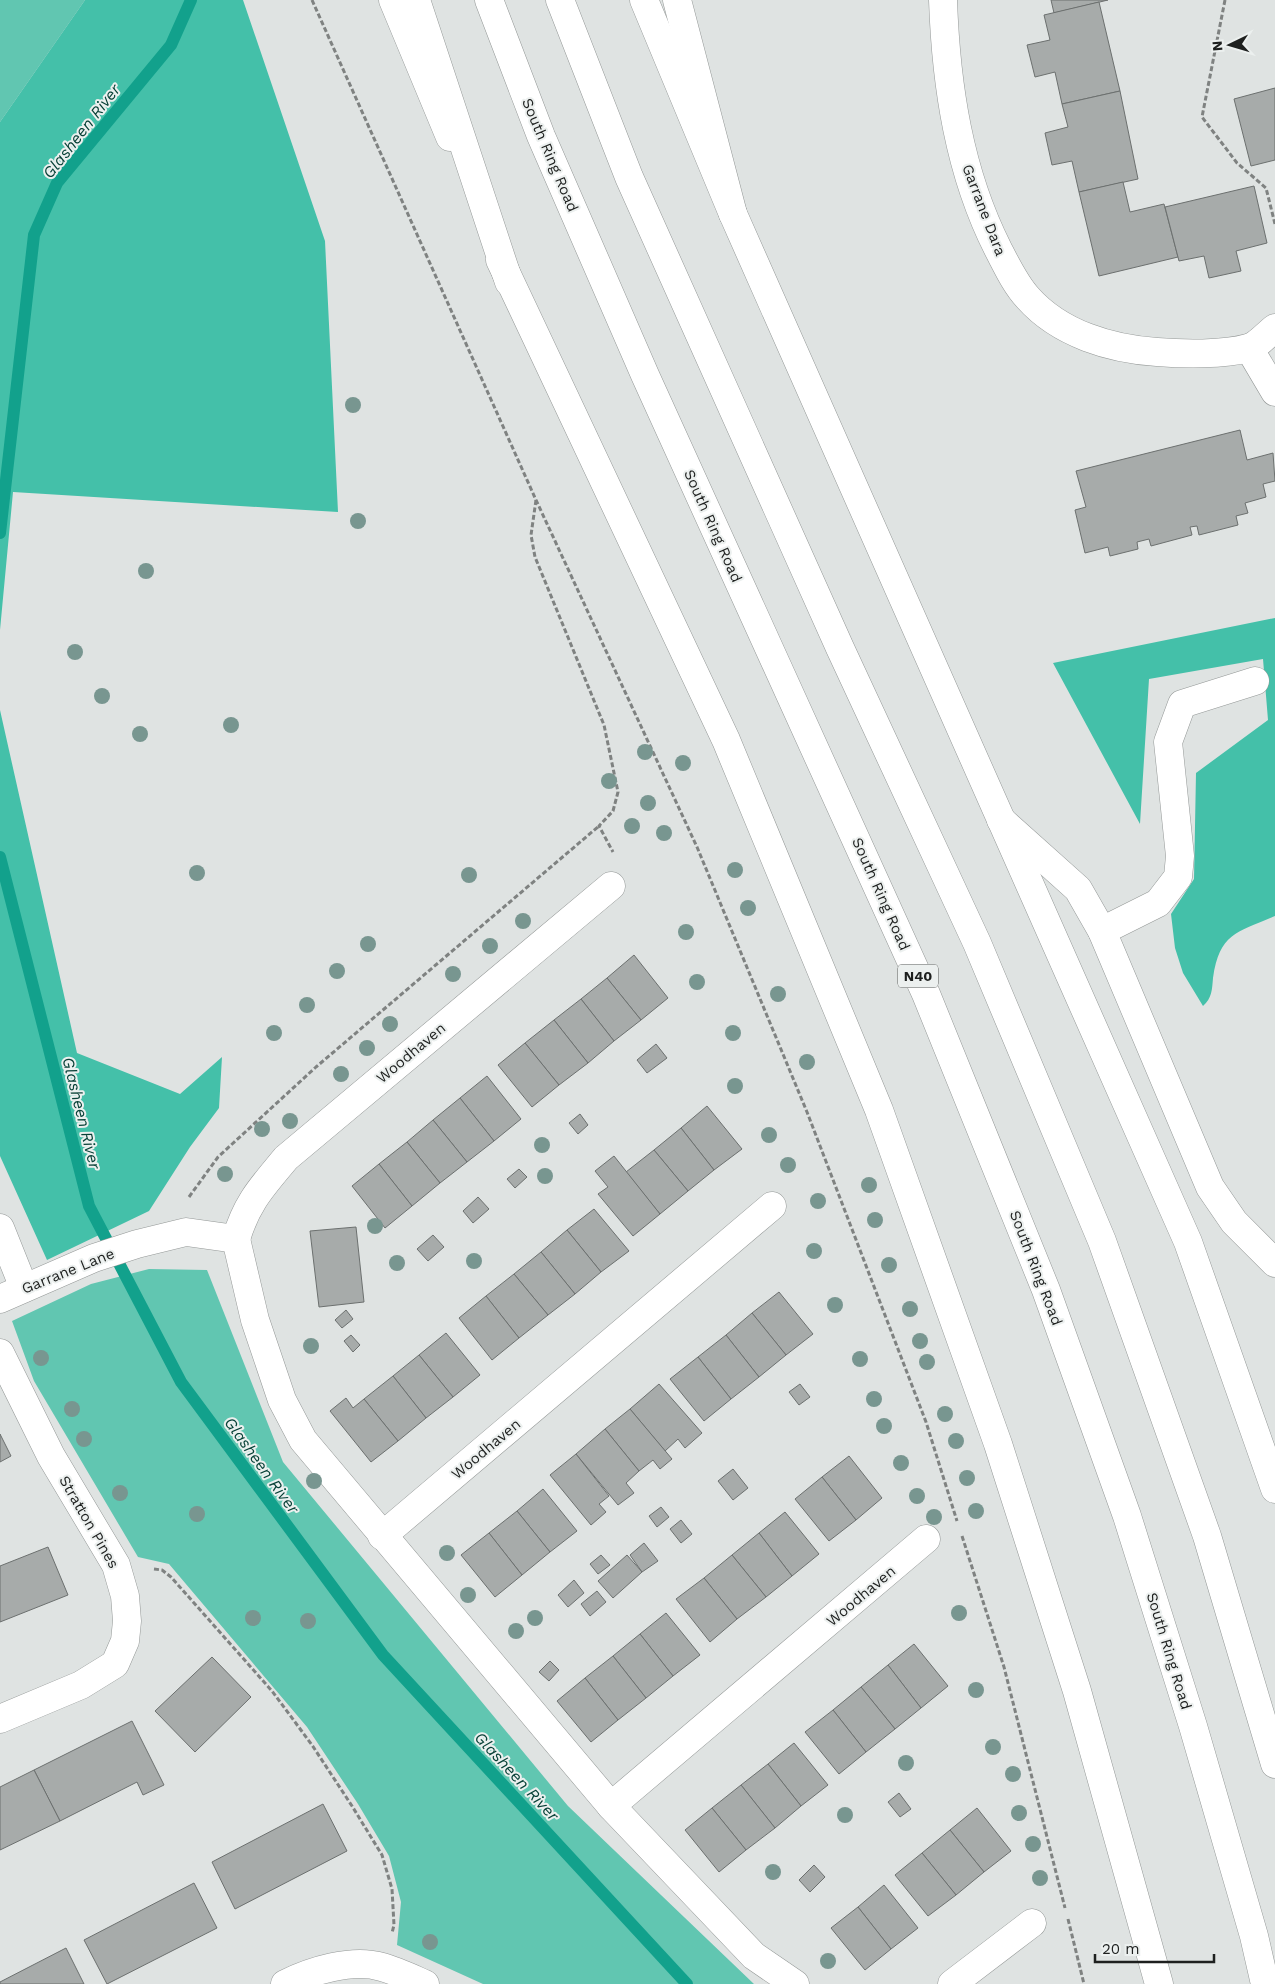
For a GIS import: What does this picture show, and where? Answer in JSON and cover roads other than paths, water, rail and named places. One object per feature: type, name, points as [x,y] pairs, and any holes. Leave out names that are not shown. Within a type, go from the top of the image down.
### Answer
[{"type":"main road","points":[[393,0],[509,282],[726,740],[879,1110],[998,1444],[1074,1681],[1160,1984]]},
{"type":"main road","points":[[416,0],[509,282]]},
{"type":"main road","name":"South Ring Road","points":[[489,0],[541,136],[645,375],[926,994],[1046,1290],[1127,1516],[1193,1726],[1254,1936],[1265,1984]]},
{"type":"main road","points":[[560,0],[629,177],[836,639],[977,943],[1102,1241],[1207,1536],[1275,1764]]},
{"type":"main road","points":[[644,0],[733,214],[1188,1242],[1275,1489]]},
{"type":"main road","points":[[677,0],[733,214]]},
{"type":"main road","name":"Garrane Dara","points":[[944,0],[945,45],[951,99],[961,150],[990,233],[1010,272],[1028,298],[1049,317],[1076,332],[1102,343],[1131,350],[1186,354],[1250,348]]},
{"type":"main road","points":[[1275,328],[1250,348],[1275,392]]},
{"type":"main road","points":[[1102,931],[1158,903],[1178,877],[1180,856],[1168,742],[1182,704],[1255,681]]},
{"type":"main road","points":[[1001,820],[1078,889],[1102,931],[1210,1187],[1234,1222],[1275,1264]]},
{"type":"main road","name":"Woodhaven","points":[[611,886],[286,1158],[255,1196],[243,1215],[236,1239],[255,1320],[282,1400],[303,1440],[611,1806],[754,1956],[795,1984]]},
{"type":"main road","name":"Woodhaven","points":[[382,1536],[772,1206]]},
{"type":"main road","points":[[0,1228],[12,1294]]},
{"type":"main road","name":"Garrane Lane","points":[[12,1294],[94,1258],[137,1244],[186,1232],[236,1239]]},
{"type":"main road","name":"Stratton Pines","points":[[0,1353],[51,1456],[116,1565],[125,1596],[127,1621],[125,1641],[115,1664],[81,1685],[0,1719]]},
{"type":"main road","name":"Woodhaven","points":[[611,1806],[926,1539]]},
{"type":"main road","points":[[952,1984],[1032,1924]]},
{"type":"main road","points":[[285,1984],[301,1976],[350,1965],[381,1966],[425,1984]]},
{"type":"waterway","name":"Glasheen River","points":[[0,533],[34,235],[57,183],[171,45],[191,0]]},
{"type":"waterway","name":"Glasheen River","points":[[0,857],[89,1206],[181,1382],[383,1655],[687,1984]]}]
